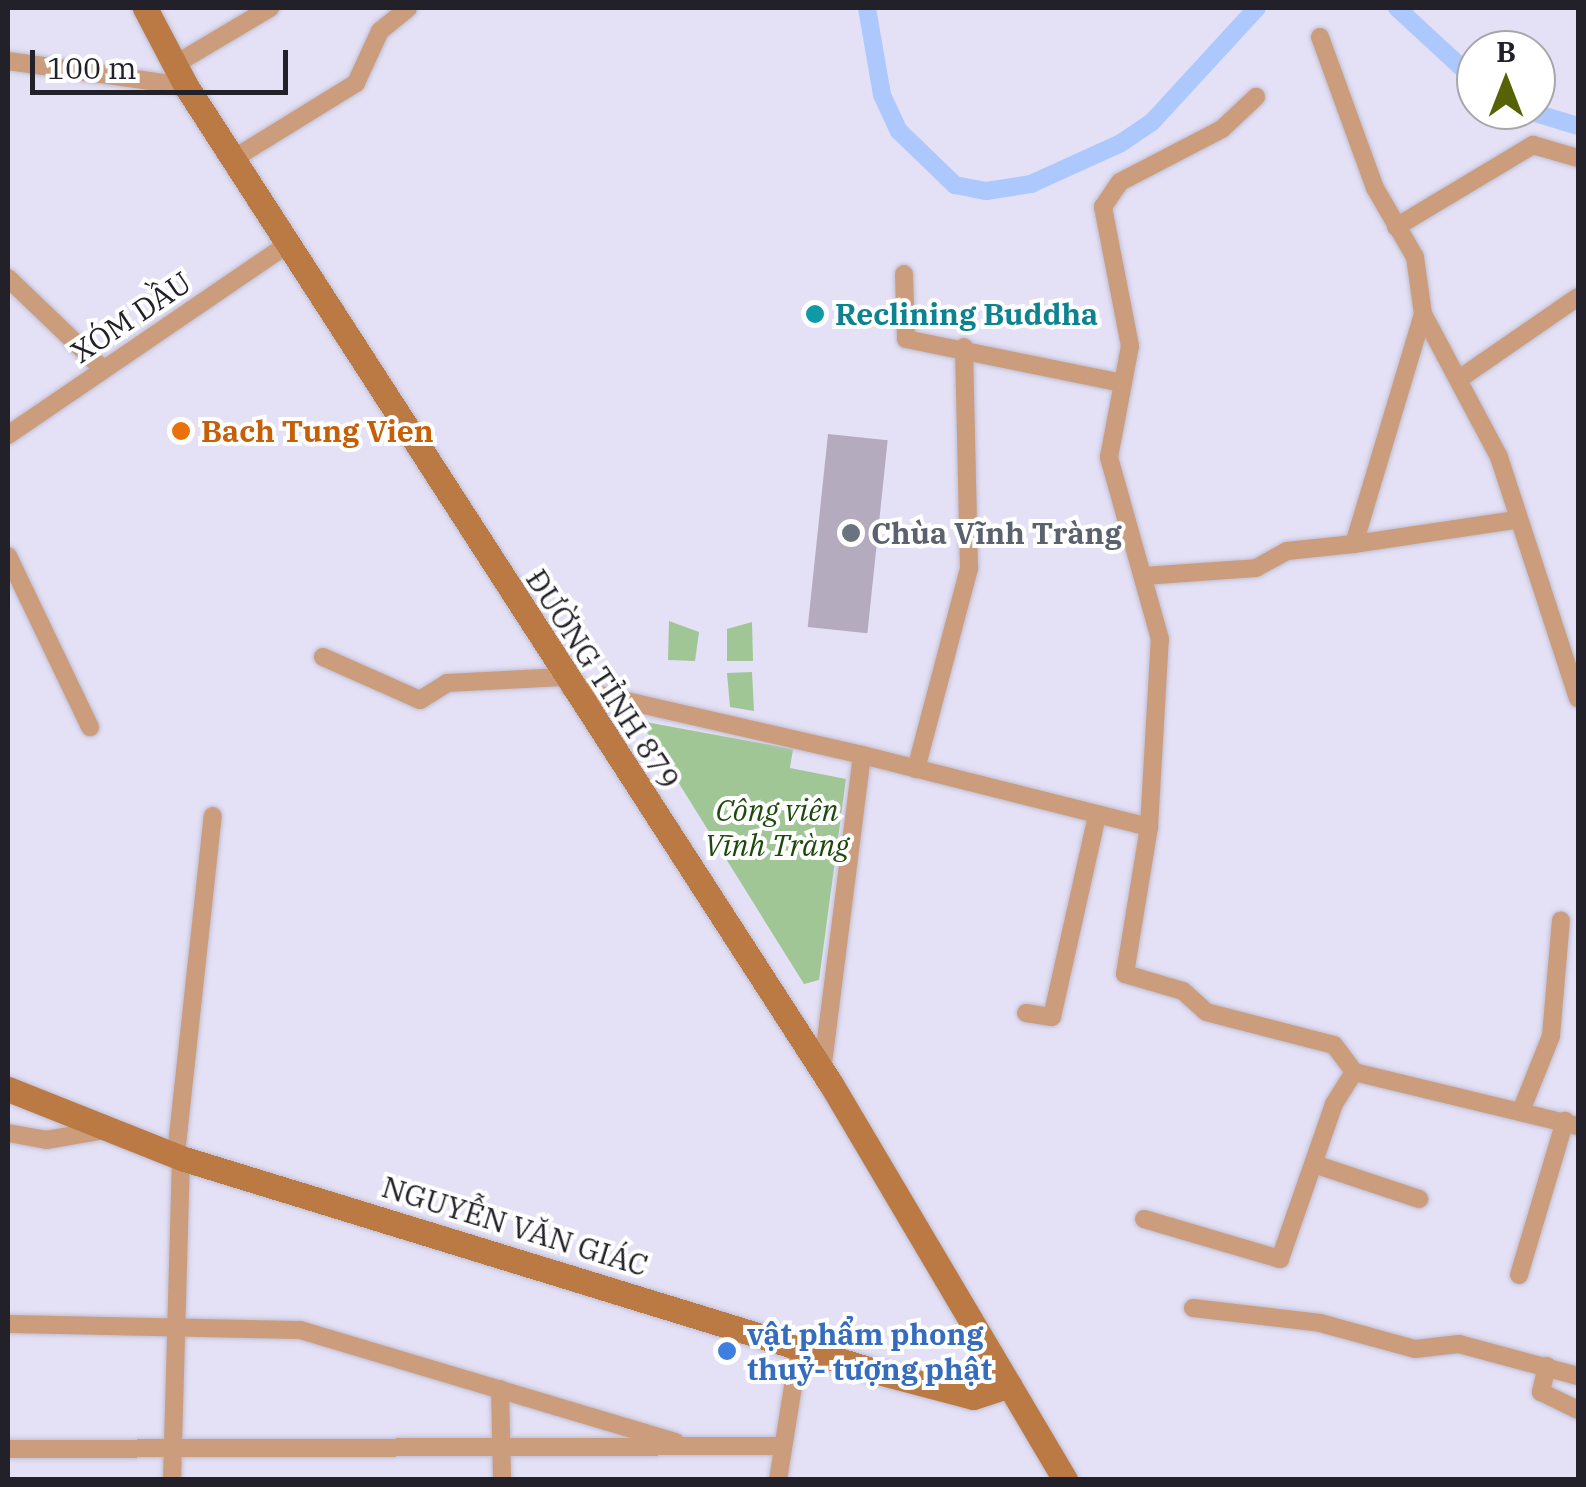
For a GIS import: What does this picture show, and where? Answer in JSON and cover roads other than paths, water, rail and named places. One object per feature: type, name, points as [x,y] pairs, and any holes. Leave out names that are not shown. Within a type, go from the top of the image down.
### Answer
[{"type":"main road","name":"ĐƯỜNG TỈNH 879","points":[[144,8],[232,160],[566,683],[822,1071],[1066,1480]]},
{"type":"main road","name":"NGUYỄN VĂN GIÁC","points":[[8,1089],[179,1156],[799,1348],[973,1397],[1009,1385]]},
{"type":"street","points":[[8,61],[180,76],[270,8]]},
{"type":"street","points":[[232,160],[356,83],[380,31],[408,8]]},
{"type":"street","points":[[1320,38],[1396,227],[1421,274],[1424,314],[1354,544]]},
{"type":"street","points":[[1256,97],[1222,129],[1108,194],[1103,220],[1130,346],[1109,457],[1160,639],[1149,827],[1125,974],[1183,991],[1206,1012],[1334,1045],[1354,1072],[1572,1124],[1519,1275]]},
{"type":"street","points":[[1396,227],[1533,145],[1578,158]]},
{"type":"street","name":"XÓM DẦU","points":[[8,435],[288,245]]},
{"type":"street","points":[[904,274],[903,336],[1123,384]]},
{"type":"street","points":[[8,278],[102,368]]},
{"type":"street","points":[[1462,376],[1578,297]]},
{"type":"street","points":[[1424,314],[1462,376],[1578,698]]},
{"type":"street","points":[[916,768],[969,568],[964,347]]},
{"type":"street","points":[[1142,576],[1256,568],[1288,551],[1515,520]]},
{"type":"street","points":[[8,556],[90,728]]},
{"type":"street","points":[[323,657],[420,700],[447,683],[566,683],[1149,827]]},
{"type":"street","points":[[822,1071],[862,755]]},
{"type":"street","points":[[1026,1013],[1052,1017],[1097,815]]},
{"type":"street","points":[[172,1480],[172,1324],[179,1156],[214,816]]},
{"type":"street","points":[[1521,1112],[1551,1036],[1561,920]]},
{"type":"street","points":[[1144,1220],[1280,1259],[1314,1164],[1354,1072]]},
{"type":"street","points":[[8,1134],[46,1140],[111,1129]]},
{"type":"street","points":[[1314,1164],[1419,1199]]},
{"type":"street","points":[[1194,1308],[1320,1323],[1415,1348],[1459,1344],[1578,1376]]},
{"type":"street","points":[[8,1324],[172,1324],[300,1330],[694,1447]]},
{"type":"street","points":[[778,1480],[780,1446],[799,1348]]},
{"type":"street","points":[[1547,1366],[1541,1392],[1578,1410]]},
{"type":"street","points":[[500,1390],[502,1480]]},
{"type":"street","points":[[8,1448],[780,1446]]},
{"type":"waterway","points":[[867,8],[882,95],[899,131],[955,185],[986,191],[1031,184],[1121,143],[1152,122],[1257,8]]},
{"type":"waterway","points":[[1397,8],[1456,63]]},
{"type":"waterway","points":[[1556,119],[1578,126]]},
{"type":"place","name":"Reclining Buddha","points":[[815,314]]},
{"type":"place","name":"Bach Tung Vien","points":[[181,431]]},
{"type":"place","name":"Chùa Vĩnh Tràng","points":[[851,533]]},
{"type":"place","name":"vật phẩm phong thuỷ- tượng phật","points":[[727,1351]]},
{"type":"park label","name":"Công viên Vĩnh Tràng","points":[[777,827]]}]
